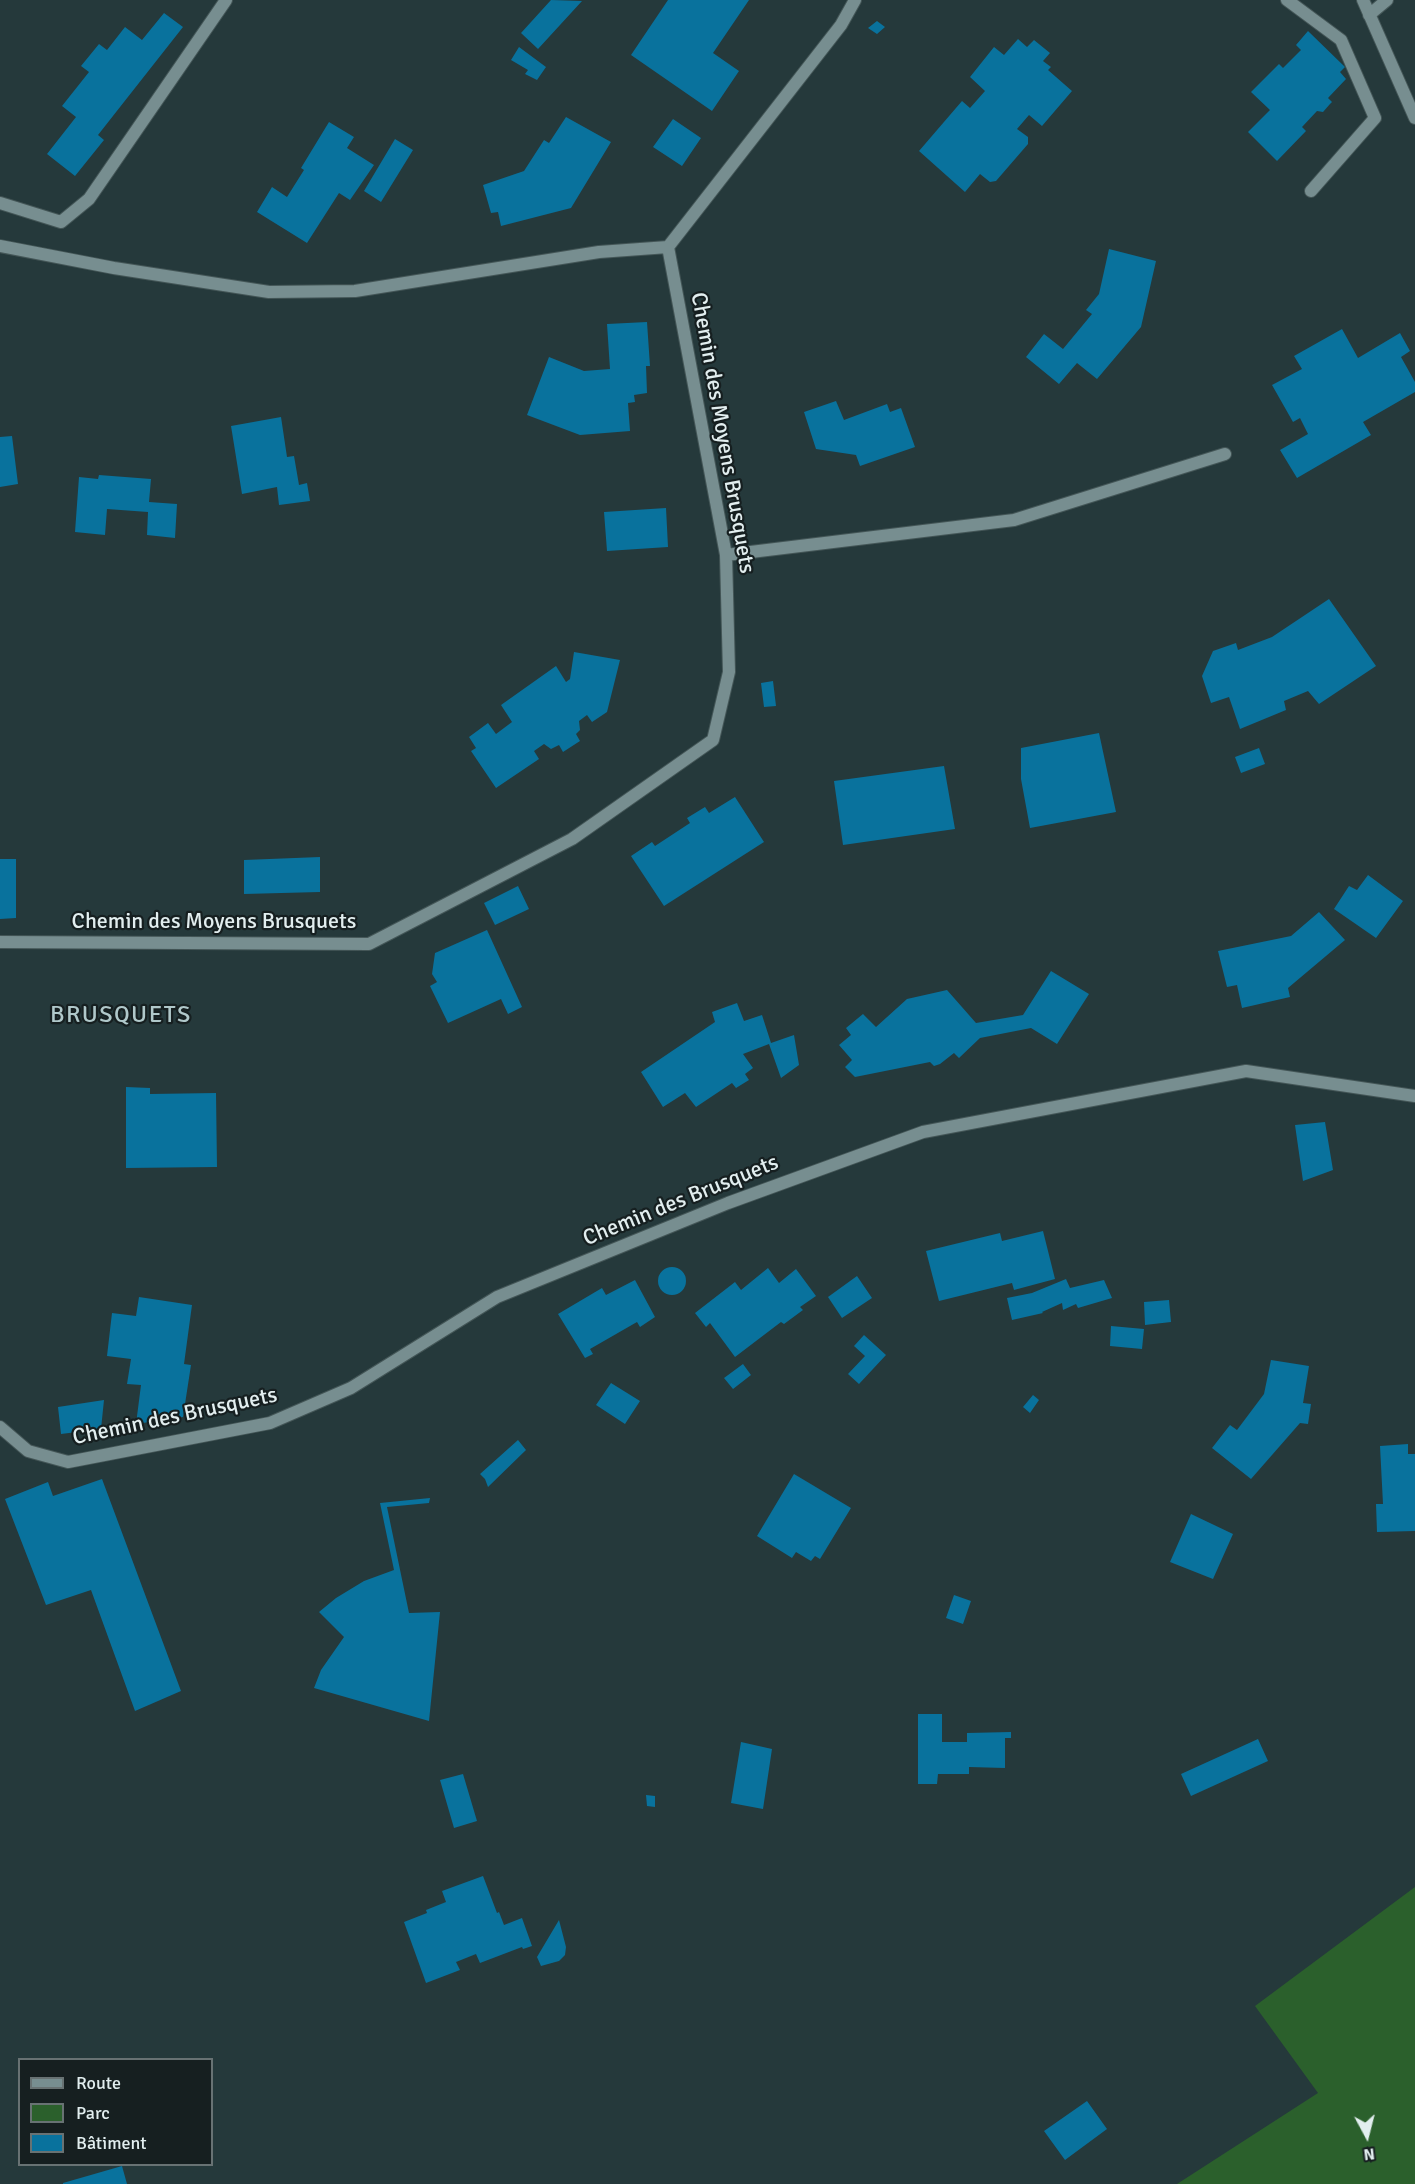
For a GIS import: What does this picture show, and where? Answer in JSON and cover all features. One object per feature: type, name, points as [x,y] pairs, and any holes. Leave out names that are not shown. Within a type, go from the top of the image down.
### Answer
[{"type":"street","points":[[0,203],[61,222],[89,199],[226,0]]},
{"type":"street","points":[[0,246],[114,268],[269,292],[355,291],[599,252],[668,247],[841,25],[855,0]]},
{"type":"street","points":[[1287,0],[1341,40],[1374,117],[1311,191]]},
{"type":"street","points":[[1363,0],[1415,118]]},
{"type":"street","points":[[1370,15],[1387,0]]},
{"type":"street","name":"Chemin des Moyens Brusquets","points":[[0,942],[369,944],[572,839],[713,740],[729,672],[726,555],[668,247]]},
{"type":"street","points":[[726,555],[1014,520],[1225,454]]},
{"type":"street","name":"Chemin des Brusquets","points":[[0,1427],[28,1451],[68,1462],[270,1423],[351,1388],[497,1297],[728,1203],[924,1132],[1246,1071],[1415,1096]]},
{"type":"green space","points":[[1415,1887],[1415,2184],[1177,2184],[1318,2093],[1255,2006]]},
{"type":"building","points":[[551,0],[582,1],[538,49],[521,33]]},
{"type":"building","points":[[668,0],[749,0],[713,53],[739,71],[712,111],[631,55]]},
{"type":"building","points":[[164,13],[183,27],[98,135],[104,140],[75,176],[47,154],[76,117],[62,106],[89,72],[81,66],[99,44],[107,50],[125,27],[142,40]]},
{"type":"building","points":[[877,21],[885,27],[877,34],[868,28]]},
{"type":"building","points":[[1308,31],[1345,67],[1340,72],[1346,79],[1328,98],[1332,102],[1323,112],[1317,111],[1302,127],[1306,131],[1277,161],[1248,132],[1270,110],[1251,92],[1279,64],[1283,68],[1301,50],[1296,45]]},
{"type":"building","points":[[1018,39],[1027,47],[1034,40],[1050,53],[1043,61],[1051,67],[1048,70],[1072,91],[1042,126],[1029,115],[1017,129],[1028,137],[1028,144],[996,181],[990,182],[980,174],[965,192],[919,151],[962,101],[970,108],[985,91],[970,77],[994,47],[1004,55]]},
{"type":"building","points":[[519,47],[546,67],[537,80],[525,74],[528,70],[511,60]]},
{"type":"building","points":[[566,117],[611,142],[571,208],[501,226],[498,212],[491,213],[483,185],[524,171],[544,140],[549,143]]},
{"type":"building","points":[[673,119],[701,138],[682,166],[653,147]]},
{"type":"building","points":[[329,122],[354,137],[347,148],[374,165],[350,200],[339,193],[307,243],[257,212],[272,187],[287,197],[304,170],[301,168]]},
{"type":"building","points":[[395,139],[413,150],[381,202],[364,191]]},
{"type":"building","points":[[1109,249],[1156,261],[1141,327],[1097,379],[1077,363],[1059,384],[1026,357],[1044,334],[1063,349],[1092,314],[1086,310],[1099,294]]},
{"type":"building","points":[[647,322],[650,366],[646,366],[647,393],[634,395],[635,402],[628,403],[630,431],[580,435],[527,415],[549,357],[584,371],[610,369],[607,324]]},
{"type":"building","points":[[1342,329],[1358,358],[1400,333],[1410,351],[1401,357],[1415,382],[1415,392],[1363,422],[1371,435],[1297,478],[1280,450],[1308,434],[1300,418],[1293,422],[1272,385],[1302,369],[1294,356]]},
{"type":"building","points":[[836,401],[844,420],[887,404],[890,412],[901,408],[915,447],[860,466],[856,455],[816,449],[804,412]]},
{"type":"building","points":[[281,417],[287,457],[294,456],[299,485],[307,483],[310,501],[279,505],[277,487],[242,494],[231,426]]},
{"type":"building","points":[[12,436],[18,484],[0,487],[0,437]]},
{"type":"building","points":[[99,475],[151,479],[149,502],[177,504],[175,538],[147,535],[148,512],[107,509],[105,535],[75,532],[79,477],[98,479]]},
{"type":"building","points":[[666,508],[668,547],[607,551],[604,512]]},
{"type":"building","points":[[1329,599],[1376,666],[1319,704],[1308,691],[1284,701],[1286,710],[1240,729],[1229,697],[1211,703],[1202,676],[1213,651],[1236,643],[1238,650],[1272,637]]},
{"type":"building","points":[[574,652],[620,660],[607,712],[592,722],[587,715],[579,721],[580,730],[576,734],[580,741],[563,752],[559,745],[551,749],[544,744],[534,751],[539,759],[496,788],[471,751],[476,748],[469,737],[488,723],[496,734],[512,722],[501,705],[556,666],[566,682],[570,679]]},
{"type":"building","points":[[773,681],[776,706],[764,707],[761,683]]},
{"type":"building","points":[[1099,733],[1116,812],[1030,828],[1021,779],[1021,748]]},
{"type":"building","points":[[1259,748],[1265,764],[1241,773],[1235,757]]},
{"type":"building","points":[[944,766],[955,829],[843,845],[834,781]]},
{"type":"building","points":[[735,797],[764,842],[664,906],[631,856],[652,842],[655,846],[690,823],[687,818],[705,807],[709,813]]},
{"type":"building","points":[[320,857],[320,892],[244,894],[244,860]]},
{"type":"building","points":[[0,859],[16,859],[16,918],[0,919]]},
{"type":"building","points":[[1368,875],[1403,901],[1376,938],[1334,909],[1349,886],[1357,890]]},
{"type":"building","points":[[518,886],[529,909],[495,925],[484,903]]},
{"type":"building","points":[[1319,912],[1345,940],[1288,988],[1290,997],[1242,1008],[1237,985],[1227,987],[1218,951],[1291,936]]},
{"type":"building","points":[[487,930],[522,1007],[508,1014],[501,999],[448,1023],[430,986],[437,982],[432,974],[435,953]]},
{"type":"building","points":[[1051,971],[1089,994],[1057,1044],[1031,1028],[980,1038],[959,1058],[954,1053],[934,1066],[930,1062],[855,1077],[845,1067],[852,1060],[839,1045],[851,1035],[846,1028],[863,1014],[876,1027],[907,999],[947,990],[976,1023],[1023,1015]]},
{"type":"building","points":[[737,1003],[744,1021],[762,1015],[771,1043],[794,1035],[799,1065],[781,1078],[769,1044],[743,1054],[753,1068],[745,1074],[749,1080],[736,1088],[732,1083],[696,1107],[685,1093],[663,1107],[641,1072],[715,1022],[712,1012]]},
{"type":"building","points":[[126,1087],[150,1088],[150,1094],[216,1093],[217,1167],[126,1168]]},
{"type":"building","points":[[1325,1122],[1333,1170],[1303,1181],[1295,1125]]},
{"type":"building","points":[[1043,1231],[1055,1279],[1014,1290],[1012,1283],[939,1301],[926,1251],[1000,1233],[1002,1241]]},
{"type":"building","points":[[672,1267],[682,1271],[686,1281],[682,1291],[672,1295],[662,1291],[658,1281],[662,1271]]},
{"type":"building","points":[[768,1268],[779,1283],[796,1269],[816,1296],[800,1307],[803,1310],[784,1324],[781,1322],[735,1357],[710,1323],[706,1327],[695,1313],[735,1282],[741,1290]]},
{"type":"building","points":[[857,1276],[872,1298],[842,1318],[828,1297]]},
{"type":"building","points":[[1066,1279],[1070,1288],[1104,1280],[1112,1298],[1078,1308],[1076,1304],[1063,1310],[1062,1303],[1043,1313],[1012,1320],[1007,1298],[1032,1293]]},
{"type":"building","points":[[635,1280],[655,1317],[640,1327],[637,1322],[590,1349],[593,1354],[585,1358],[558,1314],[602,1288],[606,1295]]},
{"type":"building","points":[[139,1297],[192,1305],[184,1364],[191,1365],[183,1417],[136,1424],[141,1385],[127,1384],[131,1359],[107,1356],[112,1313],[136,1316]]},
{"type":"building","points":[[1169,1300],[1171,1322],[1145,1325],[1144,1302]]},
{"type":"building","points":[[1111,1326],[1144,1329],[1142,1349],[1110,1346]]},
{"type":"building","points":[[864,1335],[886,1355],[859,1384],[848,1374],[865,1356],[854,1346]]},
{"type":"building","points":[[1271,1360],[1309,1366],[1303,1403],[1311,1404],[1308,1424],[1300,1423],[1251,1479],[1212,1448],[1230,1425],[1237,1430],[1264,1394]]},
{"type":"building","points":[[743,1364],[751,1375],[733,1389],[724,1378]]},
{"type":"building","points":[[611,1383],[640,1401],[625,1424],[596,1405]]},
{"type":"building","points":[[1033,1395],[1039,1400],[1030,1413],[1023,1407]]},
{"type":"building","points":[[104,1400],[101,1429],[61,1434],[58,1407]]},
{"type":"building","points":[[518,1440],[526,1450],[488,1487],[480,1474]]},
{"type":"building","points":[[1408,1444],[1408,1454],[1415,1454],[1415,1531],[1377,1532],[1376,1504],[1383,1504],[1380,1446]]},
{"type":"building","points":[[794,1474],[851,1508],[820,1559],[815,1556],[811,1561],[796,1552],[792,1558],[757,1536]]},
{"type":"building","points":[[102,1479],[181,1691],[135,1711],[91,1590],[46,1605],[5,1499],[48,1482],[53,1496]]},
{"type":"building","points":[[430,1498],[429,1503],[387,1507],[409,1613],[440,1612],[429,1721],[314,1688],[321,1670],[344,1637],[319,1612],[336,1598],[364,1581],[394,1570],[380,1503]]},
{"type":"building","points":[[1191,1514],[1233,1534],[1213,1579],[1170,1562]]},
{"type":"building","points":[[954,1595],[971,1601],[963,1624],[946,1618]]},
{"type":"building","points":[[918,1714],[942,1714],[942,1742],[967,1742],[967,1733],[1011,1732],[1011,1738],[1005,1738],[1005,1768],[969,1767],[969,1774],[938,1774],[937,1784],[918,1784]]},
{"type":"building","points":[[1258,1739],[1268,1761],[1191,1796],[1181,1774]]},
{"type":"building","points":[[741,1742],[772,1749],[763,1809],[731,1803]]},
{"type":"building","points":[[463,1774],[477,1821],[454,1828],[440,1780]]},
{"type":"building","points":[[646,1795],[655,1796],[655,1807],[647,1806]]},
{"type":"building","points":[[483,1876],[504,1925],[522,1918],[532,1946],[523,1949],[522,1947],[480,1963],[476,1954],[456,1962],[460,1970],[426,1983],[404,1922],[446,1902],[442,1891]]},
{"type":"building","points":[[559,1920],[566,1947],[565,1955],[559,1961],[541,1966],[537,1957]]},
{"type":"building","points":[[1087,2101],[1107,2129],[1065,2160],[1044,2131]]},
{"type":"building","points":[[122,2166],[127,2184],[63,2184],[63,2183]]},
{"type":"district","name":"BRUSQUETS","points":[[121,1016]]}]
